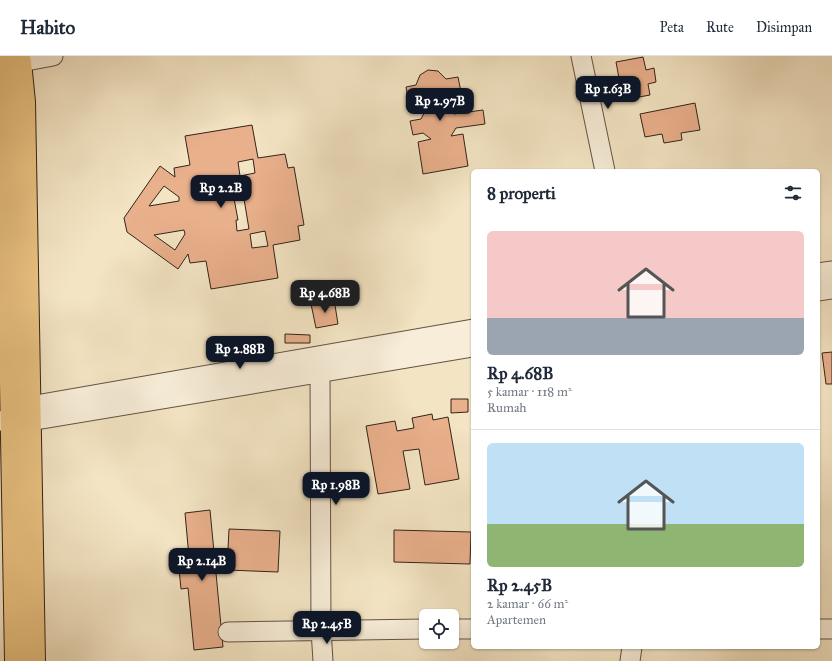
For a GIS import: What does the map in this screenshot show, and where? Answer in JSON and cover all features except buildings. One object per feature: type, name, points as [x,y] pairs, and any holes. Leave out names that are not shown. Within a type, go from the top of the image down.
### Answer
[{"type":"highway","points":[[9,61],[24,102],[15,417],[16,661]]},
{"type":"highway","points":[[15,417],[34,661]]},
{"type":"street","points":[[9,61],[53,56]]},
{"type":"street","points":[[581,56],[604,169]]},
{"type":"street","points":[[820,273],[832,271]]},
{"type":"street","points":[[820,291],[832,289]]},
{"type":"street","points":[[15,417],[319,364],[471,329]]},
{"type":"street","points":[[319,364],[471,347]]},
{"type":"street","points":[[319,364],[321,630],[323,661]]},
{"type":"street","points":[[228,632],[419,629]]},
{"type":"street","points":[[459,629],[471,629]]},
{"type":"street","points":[[820,629],[832,629]]},
{"type":"street","points":[[630,661],[632,649]]}]
